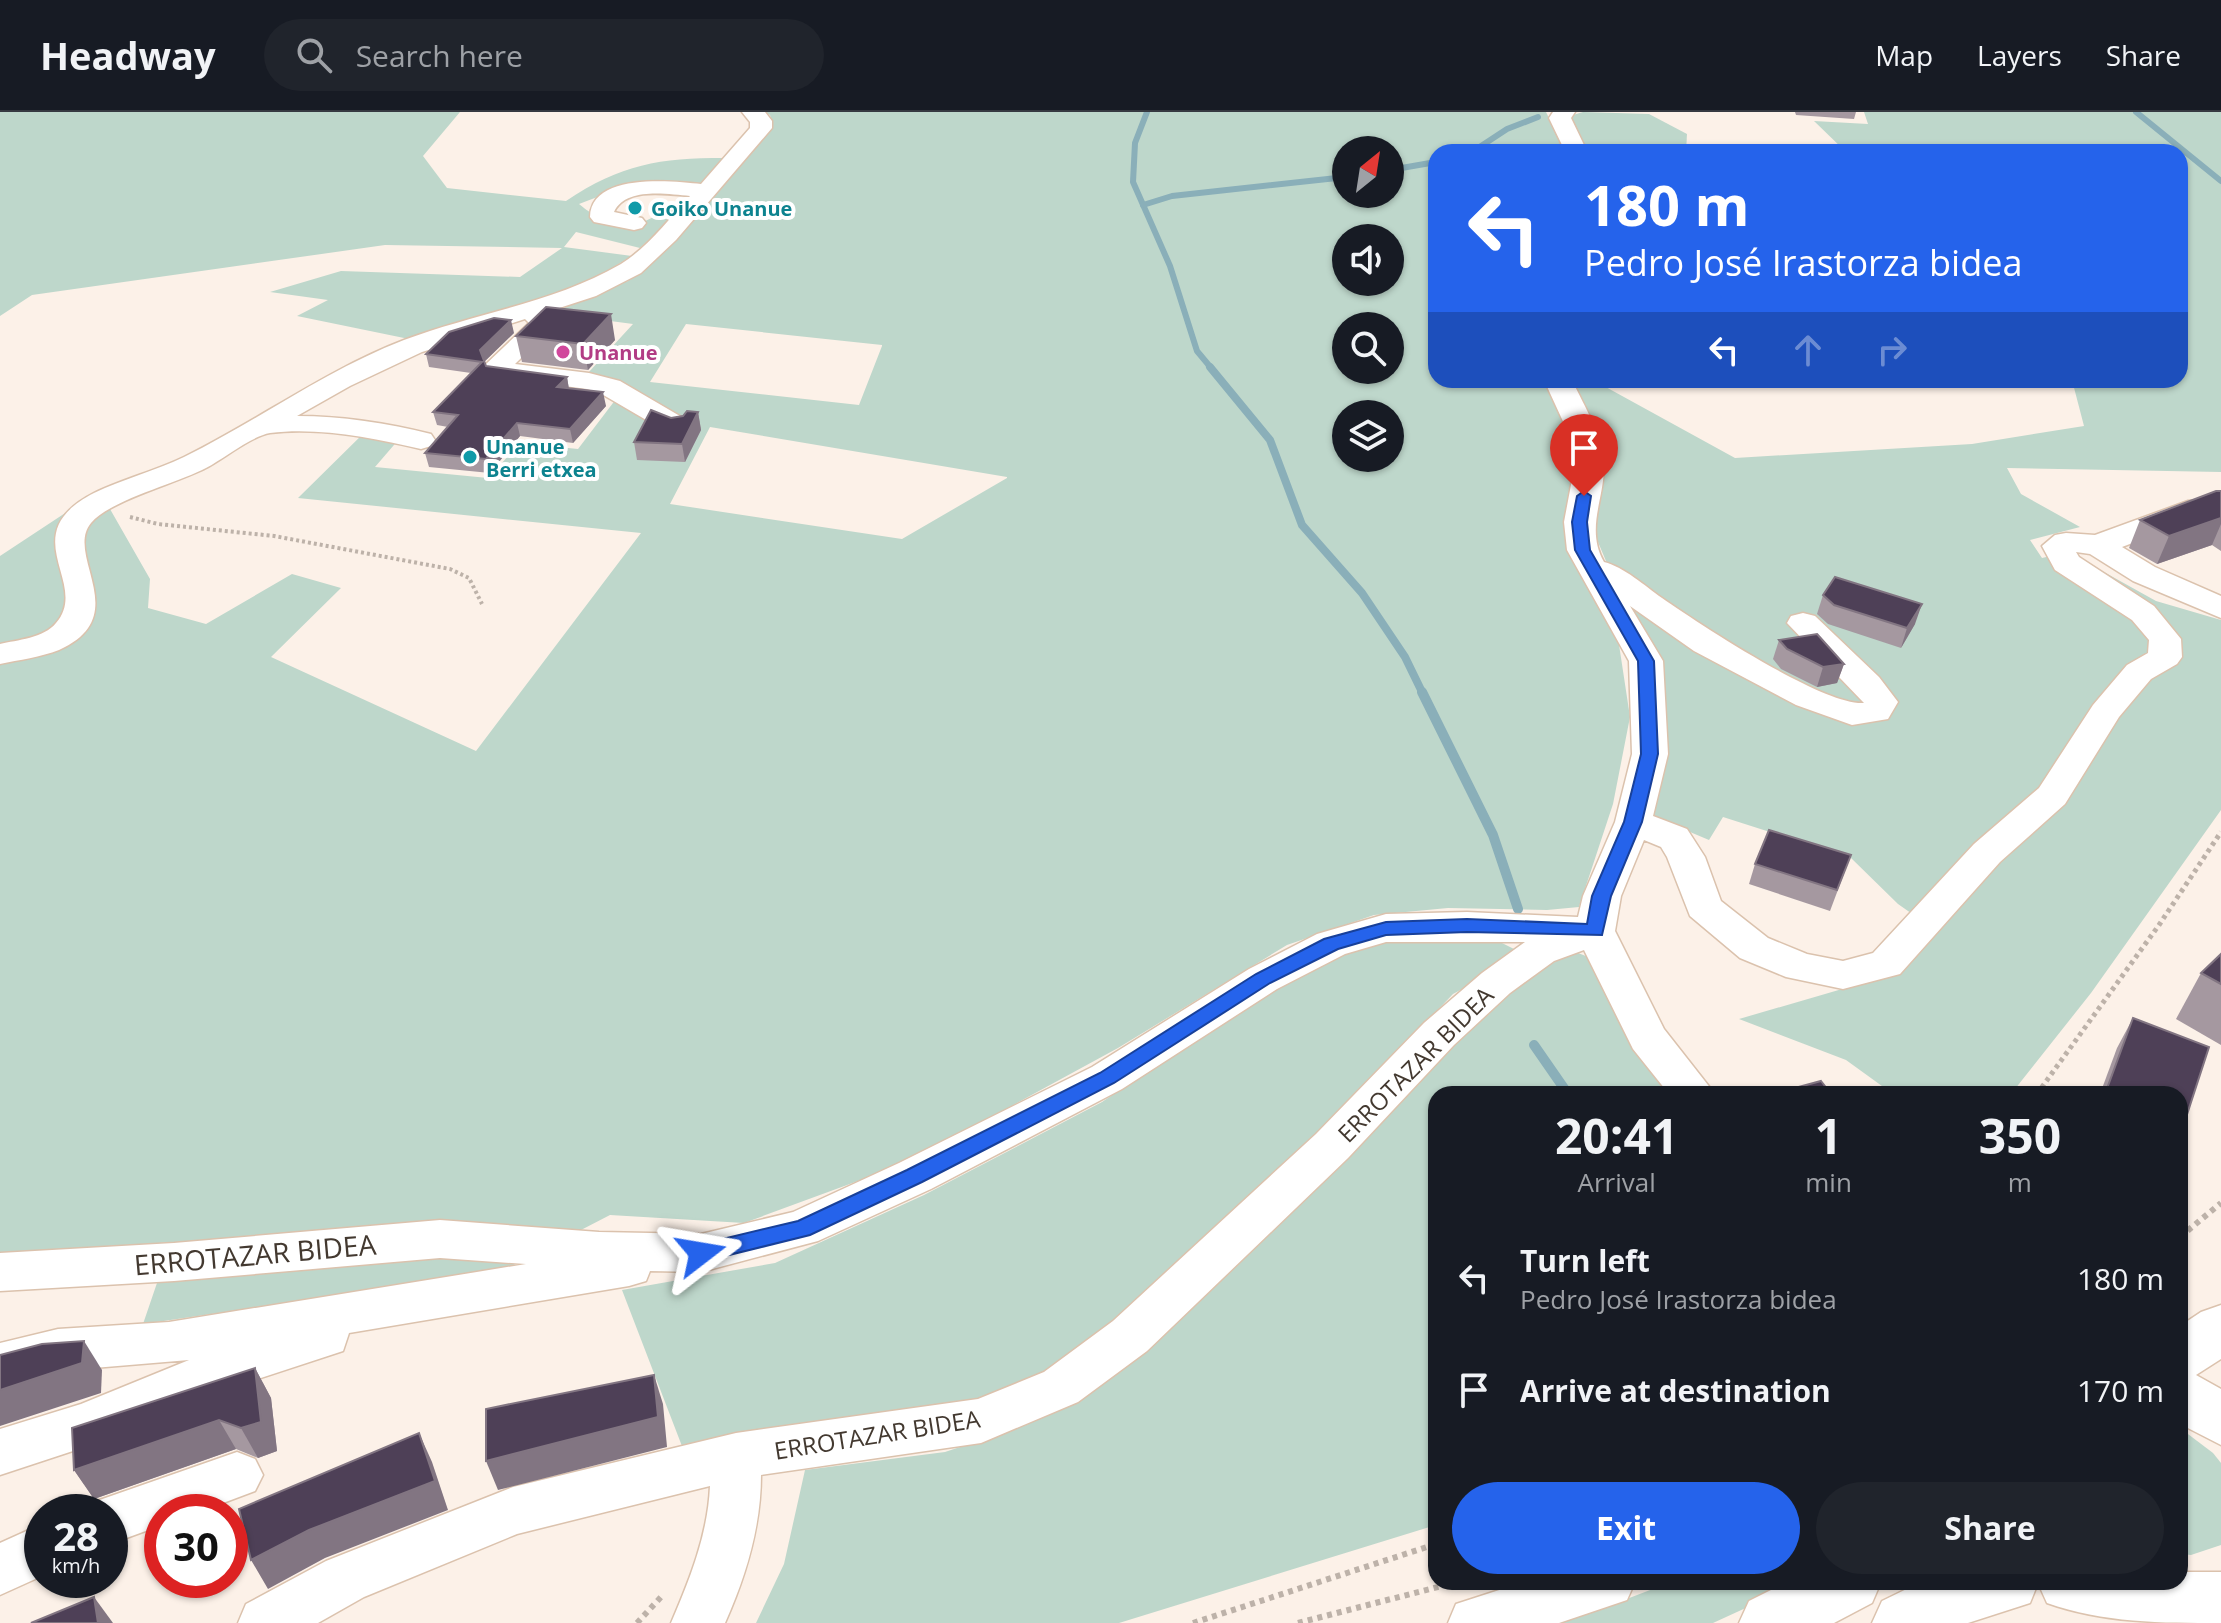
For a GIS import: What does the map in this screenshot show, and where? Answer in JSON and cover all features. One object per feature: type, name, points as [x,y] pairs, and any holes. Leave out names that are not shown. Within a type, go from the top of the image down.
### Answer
[{"type":"main road","points":[[2188,1351],[2221,1329]]},
{"type":"main road","points":[[2188,1399],[2221,1419]]},
{"type":"main road","points":[[1771,1623],[1835,1590]]},
{"type":"main road","points":[[1904,1623],[1957,1596],[1979,1590]]},
{"type":"main road","points":[[2136,1590],[2195,1605],[2221,1602]]},
{"type":"street","points":[[0,654],[47,643],[70,629],[82,601],[69,543],[76,519],[104,500],[194,463],[340,380],[413,346],[587,291],[632,268],[668,235],[761,128],[761,121],[753,112]]},
{"type":"street","points":[[1564,112],[1560,118],[1573,144]]},
{"type":"street","points":[[634,223],[602,217],[605,203],[628,192],[646,189],[706,191]]},
{"type":"street","points":[[530,310],[544,323],[498,365],[499,370],[589,381],[610,387],[675,425]]},
{"type":"street","points":[[1562,388],[1586,441],[1589,469],[1579,522],[1582,550],[1646,661],[1650,754],[1633,822],[1602,896],[1595,931],[1648,1038],[1687,1086]]},
{"type":"street","points":[[259,425],[313,423],[366,427],[421,440]]},
{"type":"street","points":[[1633,822],[1674,838],[1686,857],[1704,907],[1754,948],[1800,967],[1843,975],[1886,964],[1987,853],[2052,796],[2105,712],[2139,672],[2165,657],[2165,639],[2143,613],[2066,563],[2057,546],[2066,542],[2098,545],[2199,507],[2221,507]]},
{"type":"street","points":[[2098,545],[2144,574],[2221,608]]},
{"type":"street","points":[[1591,564],[1706,644],[1808,698],[1852,714],[1876,712],[1881,702],[1867,684],[1803,623]]},
{"type":"street","name":"ERROTAZAR BIDEA","points":[[0,1364],[58,1350],[169,1343],[451,1295],[563,1280],[701,1253],[802,1228],[915,1176],[1107,1078],[1263,979],[1331,944],[1386,928],[1467,926],[1595,931]]},
{"type":"street","name":"ERROTAZAR BIDEA","points":[[265,1623],[345,1579],[513,1511],[736,1456],[981,1421],[1061,1387],[1130,1336],[1332,1146],[1439,1034],[1496,983],[1540,951],[1595,931]]},
{"type":"street","name":"ERROTAZAR BIDEA","points":[[0,1272],[174,1262],[440,1239],[599,1251],[701,1253]]},
{"type":"street","name":"ERROTAZAR BIDEA","points":[[0,1452],[88,1424],[215,1372],[451,1295]]},
{"type":"street","points":[[683,1604],[716,1583],[735,1509],[736,1456]]},
{"type":"street","points":[[128,1514],[237,1475]]},
{"type":"street","points":[[0,1570],[24,1558]]},
{"type":"street","points":[[1475,1623],[1582,1590]]},
{"type":"path","points":[[104,500],[121,514],[158,524],[274,536],[450,569],[469,578],[482,604]]},
{"type":"path","points":[[2043,1086],[2159,925],[2221,832]]},
{"type":"path","points":[[2188,1230],[2221,1203]]},
{"type":"path","points":[[1193,1623],[1428,1547]]},
{"type":"path","points":[[1298,1623],[1428,1589]]},
{"type":"path","points":[[637,1623],[661,1598],[683,1604]]},
{"type":"green space","points":[[0,112],[460,112],[423,156],[447,188],[566,201],[623,171],[660,162],[724,158],[700,186],[626,186],[579,204],[599,217],[623,226],[638,224],[669,211],[680,211],[640,248],[576,232],[564,247],[632,256],[580,287],[409,339],[297,316],[328,300],[270,292],[341,271],[520,277],[562,248],[385,245],[32,295],[0,316]]},
{"type":"green space","points":[[765,112],[1546,112],[1562,144],[1428,144],[1428,388],[1550,388],[1575,447],[1569,528],[1618,638],[1630,717],[1613,804],[1579,907],[1547,910],[1448,908],[1374,915],[1287,945],[1118,1048],[907,1163],[744,1223],[610,1215],[500,1272],[143,1324],[171,1242],[0,1258],[0,556],[88,498],[110,509],[150,579],[148,608],[206,624],[292,574],[341,588],[271,657],[476,751],[641,533],[298,498],[370,427],[406,431],[375,467],[488,478],[520,443],[578,449],[616,399],[577,385],[633,324],[542,312],[628,281],[690,219],[773,126],[770,115]],"holes":[[[686,324],[882,345],[859,405],[650,382]],[[710,427],[1007,477],[1007,478],[902,539],[670,504]]]},
{"type":"green space","points":[[1583,112],[1649,114],[1687,134],[1686,144],[1577,144],[1569,120]]},
{"type":"green space","points":[[1864,112],[2221,112],[2221,472],[2007,468],[2021,494],[2080,527],[2030,540],[2042,558],[2068,552],[2156,601],[2221,620],[2221,810],[2091,993],[2017,1086],[1882,1086],[1846,1060],[1739,1019],[1890,975],[1938,932],[1898,904],[1851,858],[1723,817],[1709,840],[1652,816],[1663,732],[1616,585],[1593,530],[1571,388],[1608,388],[1735,458],[1972,444],[2084,426],[2074,388],[2188,388],[2188,144],[1838,144],[1814,121],[1868,124]]},
{"type":"green space","points":[[1436,937],[1494,939],[1514,949],[1510,963],[1453,994],[1284,1171],[1071,1359],[980,1400],[685,1454],[622,1290],[775,1263],[924,1195],[1102,1102],[1243,1007],[1335,953],[1377,943]]},
{"type":"green space","points":[[1573,951],[1596,960],[1667,1086],[1428,1086],[1428,1527],[1119,1623],[756,1623],[784,1564],[805,1470],[945,1452],[1026,1425],[1111,1376],[1454,1038],[1533,975]]},
{"type":"green space","points":[[2188,1434],[2221,1463],[2221,1545],[2188,1555]]},
{"type":"green space","points":[[1650,1590],[1785,1590],[1713,1623],[1551,1623],[1598,1610]]},
{"type":"building","points":[[546,307],[611,314],[583,344],[516,336]]},
{"type":"building","points":[[494,318],[511,320],[480,350],[486,366],[567,377],[557,387],[603,392],[570,429],[517,423],[486,459],[425,453],[458,415],[433,412],[482,362],[426,354],[449,332]]},
{"type":"building","points":[[651,410],[671,418],[683,416],[687,411],[698,412],[682,444],[634,442]]},
{"type":"building","points":[[2221,491],[2221,518],[2169,536],[2140,520]]},
{"type":"building","points":[[1835,577],[1922,604],[1907,628],[1834,605],[1823,595]]},
{"type":"building","points":[[1817,634],[1844,664],[1823,667],[1787,649],[1779,640]]},
{"type":"building","points":[[1769,830],[1851,855],[1837,890],[1755,864]]},
{"type":"building","points":[[2221,954],[2221,984],[2201,973]]},
{"type":"building","points":[[2133,1018],[2209,1047],[2188,1111],[2188,1086],[2108,1086]]},
{"type":"building","points":[[1821,1081],[1825,1086],[1803,1086]]},
{"type":"building","points":[[84,1341],[82,1363],[0,1390],[0,1355],[42,1344]]},
{"type":"building","points":[[255,1368],[261,1422],[241,1428],[219,1420],[74,1470],[72,1428]]},
{"type":"building","points":[[654,1375],[658,1417],[486,1461],[486,1409]]},
{"type":"building","points":[[419,1433],[435,1481],[309,1530],[251,1560],[248,1505]]},
{"type":"building","points":[[92,1598],[94,1598],[98,1623],[31,1623]]},
{"type":"waterway","points":[[1143,205],[1133,182],[1135,143],[1147,112]]},
{"type":"waterway","points":[[2136,112],[2175,144]]},
{"type":"waterway","points":[[1484,144],[1507,129],[1538,117]]},
{"type":"waterway","points":[[2188,154],[2221,181]]},
{"type":"waterway","points":[[1404,168],[1428,163]]},
{"type":"waterway","points":[[1143,205],[1172,196],[1332,179]]},
{"type":"waterway","points":[[1143,205],[1170,266],[1197,351],[1212,369]]},
{"type":"waterway","points":[[1210,367],[1270,440],[1302,525],[1362,593],[1405,657],[1423,694]]},
{"type":"waterway","points":[[1422,692],[1493,835],[1518,909]]},
{"type":"waterway","points":[[1534,1045],[1562,1086]]},
{"type":"place","name":"Goiko Unanue","points":[[635,208]]},
{"type":"place","name":"Unanue","points":[[563,352]]},
{"type":"place","name":"Unanue Berri etxea","points":[[470,457]]},
{"type":"route","points":[[701,1253],[802,1228],[915,1176],[1107,1078],[1263,979],[1331,944],[1386,928],[1467,926],[1595,931],[1602,896],[1633,822],[1650,754],[1646,661],[1582,550],[1579,522],[1584,496]]}]
